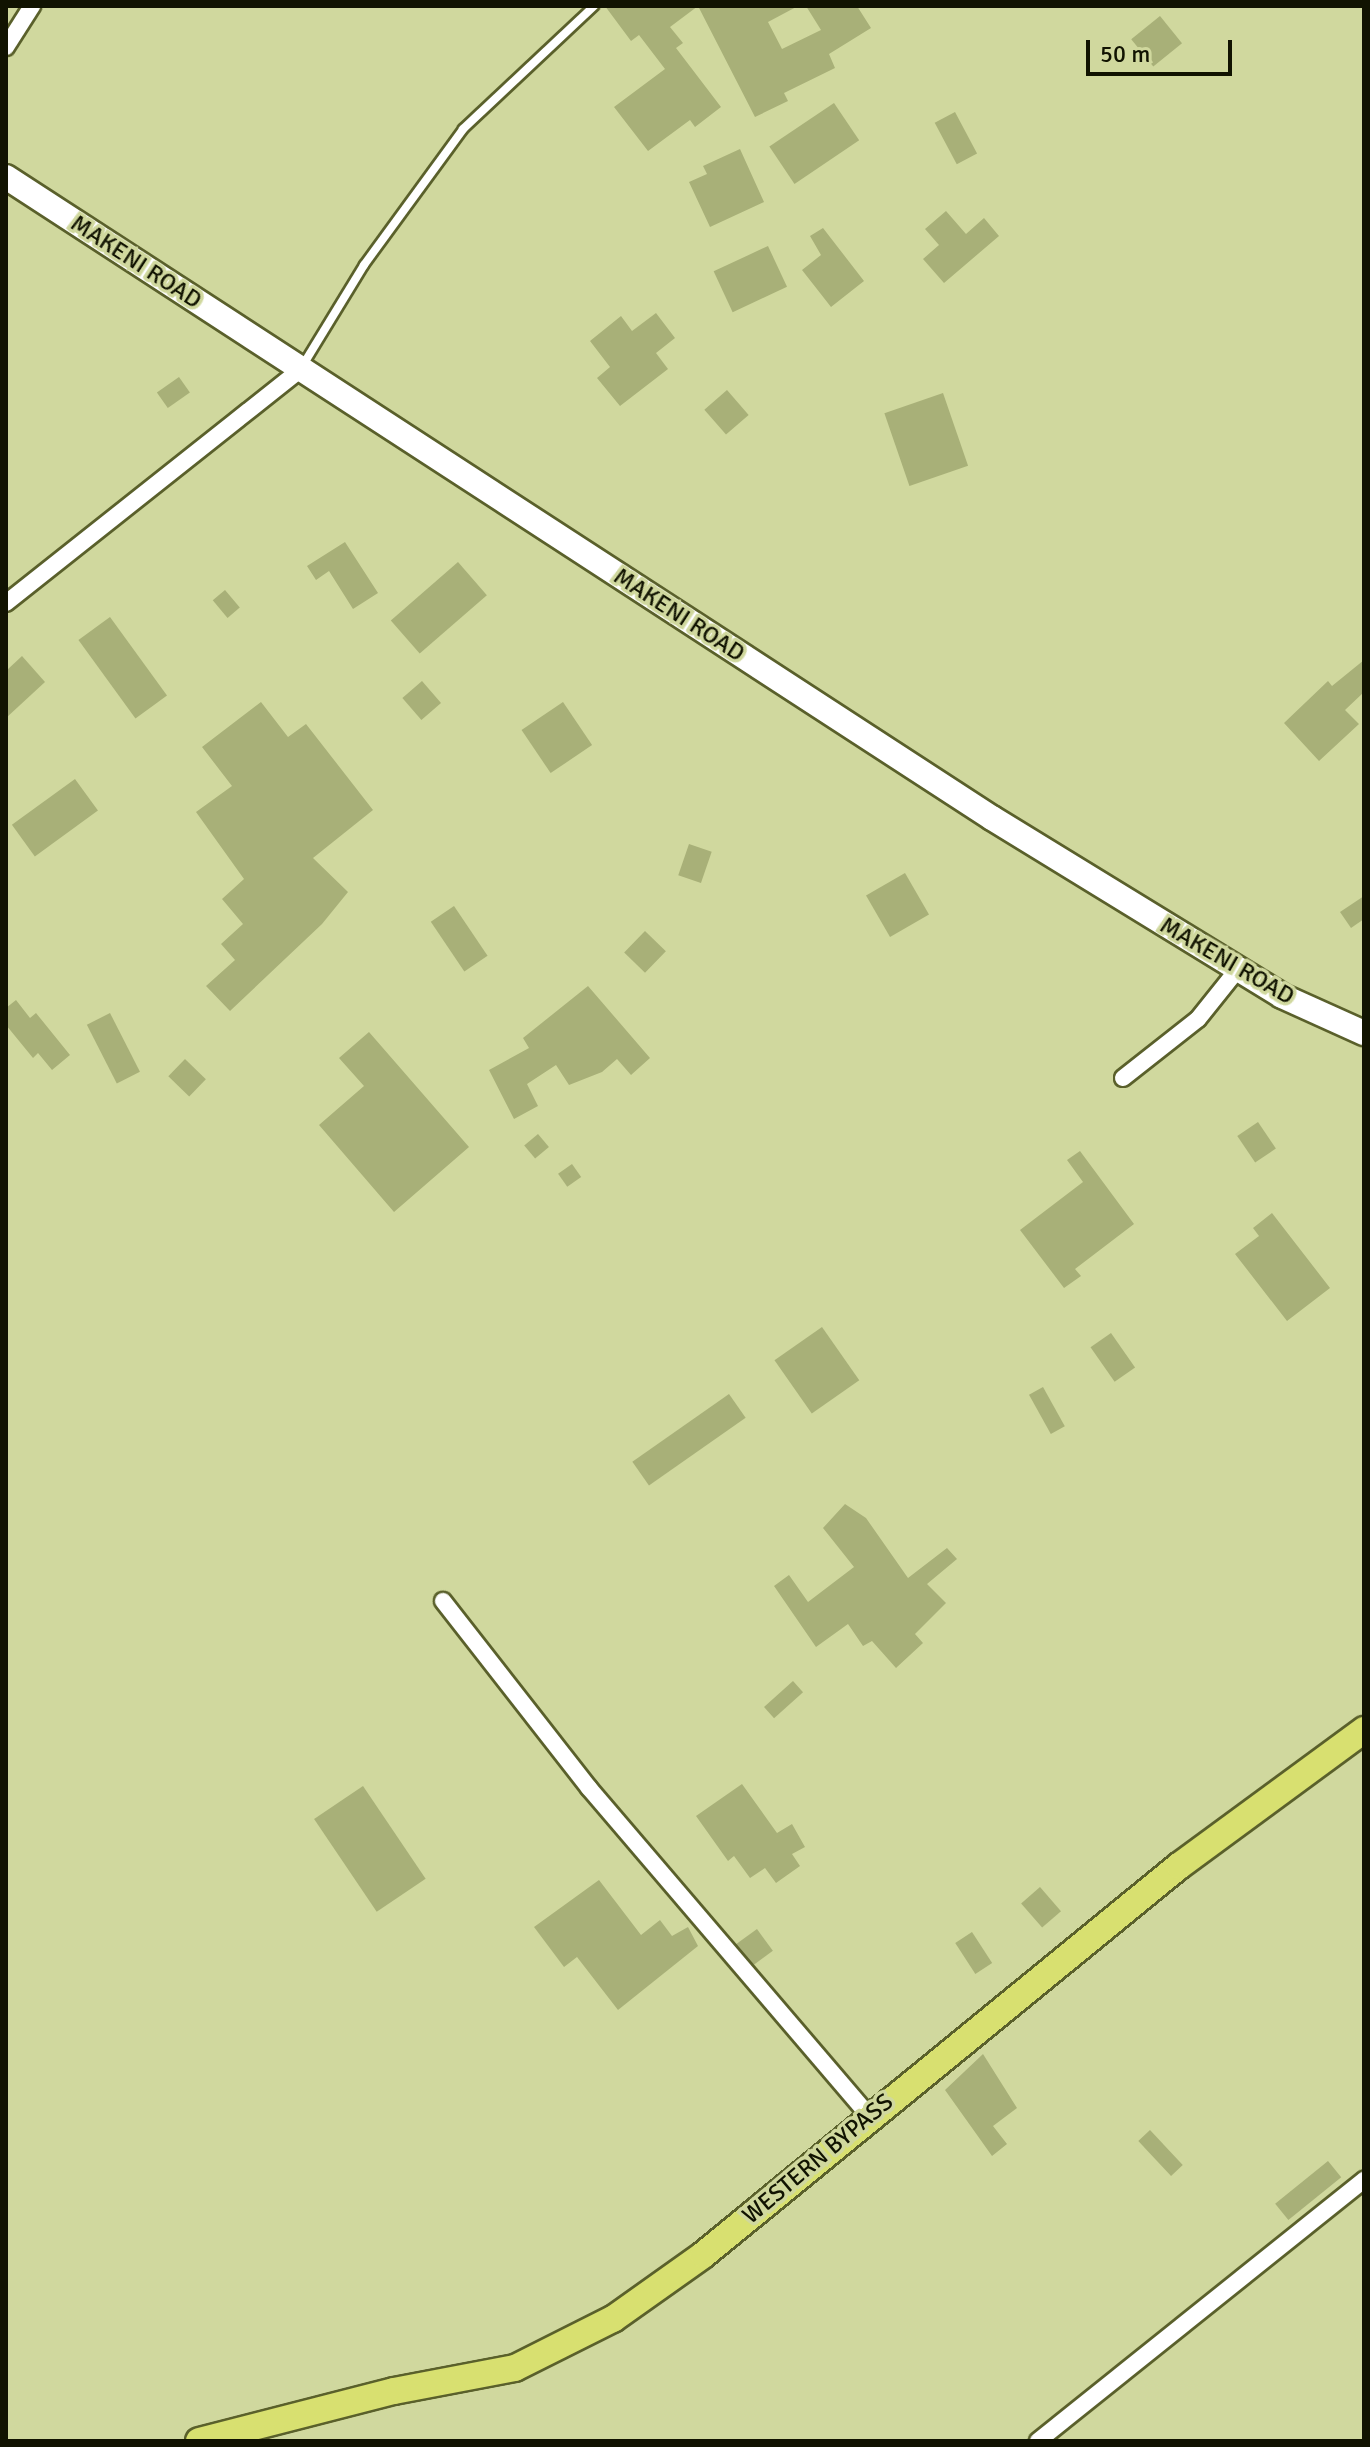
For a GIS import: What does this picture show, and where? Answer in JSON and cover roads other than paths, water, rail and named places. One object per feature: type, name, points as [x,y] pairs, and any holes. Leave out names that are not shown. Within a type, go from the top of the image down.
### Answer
[{"type":"main road","name":"MAKENI ROAD","points":[[6,177],[992,818],[1282,996],[1364,1033]]},
{"type":"main road","name":"WESTERN BYPASS","points":[[199,2441],[394,2391],[515,2368],[613,2319],[703,2255],[868,2115],[1179,1866],[1364,1730]]},
{"type":"street","points":[[6,47],[32,6]]},
{"type":"street","points":[[6,603],[301,369]]},
{"type":"street","points":[[1123,1078],[1198,1019],[1238,969]]},
{"type":"street","points":[[443,1601],[589,1788],[868,2115]]},
{"type":"street","points":[[1038,2441],[1364,2180]]},
{"type":"lane","points":[[301,369],[364,265],[463,129],[594,6]]}]
